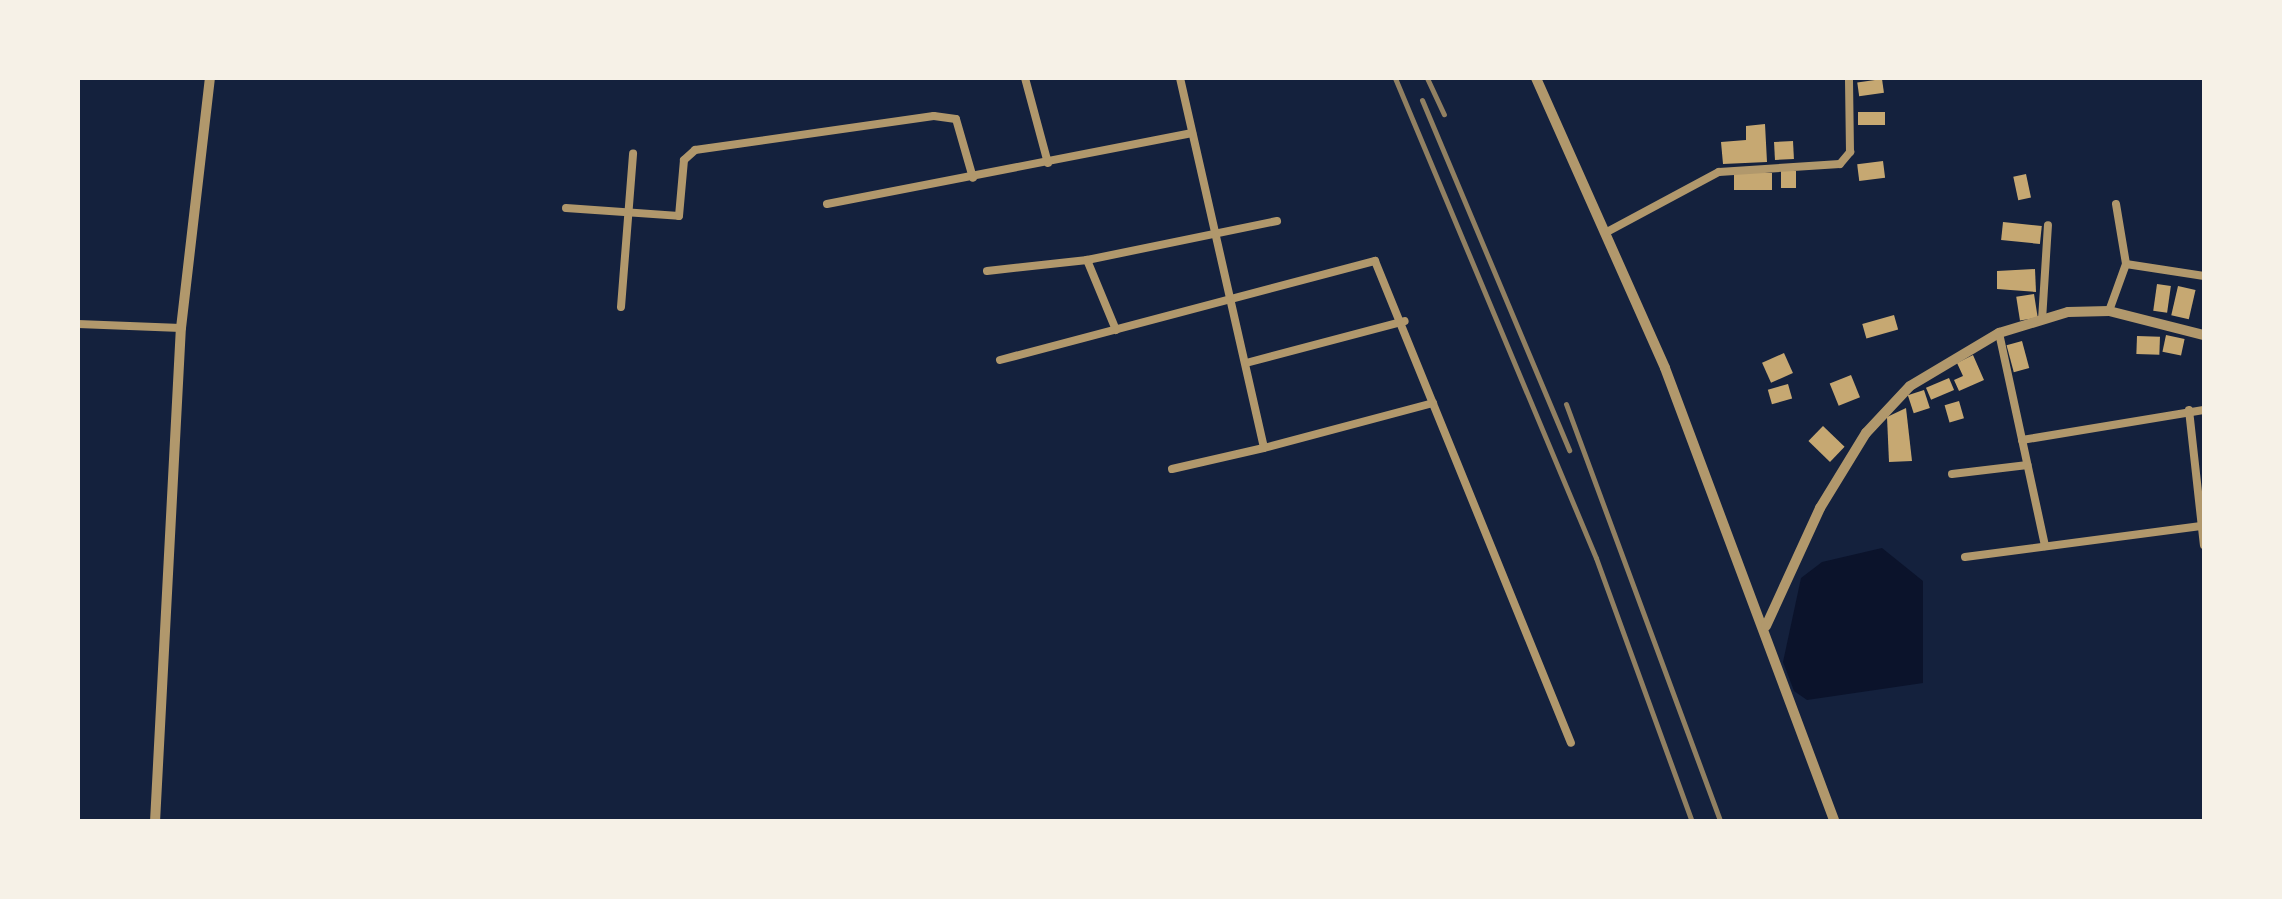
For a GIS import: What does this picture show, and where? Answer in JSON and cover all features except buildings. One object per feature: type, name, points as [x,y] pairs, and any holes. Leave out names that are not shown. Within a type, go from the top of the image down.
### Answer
[{"type":"street","points":[[155,822],[181,328],[210,78]]},
{"type":"street","points":[[1026,78],[1048,163]]},
{"type":"street","points":[[1180,78],[1234,301],[1264,448]]},
{"type":"street","points":[[1536,78],[1766,626],[1835,822]]},
{"type":"street","points":[[1604,233],[1720,172],[1840,164],[1850,152],[1849,78]]},
{"type":"street","points":[[566,208],[681,214],[684,160],[695,150],[934,116],[956,119],[972,178]]},
{"type":"street","points":[[827,204],[1192,134]]},
{"type":"street","points":[[621,307],[633,153]]},
{"type":"street","points":[[2110,311],[2126,264],[2116,204]]},
{"type":"street","points":[[987,271],[1087,260],[1217,237],[1277,221]]},
{"type":"street","points":[[2042,320],[2048,225]]},
{"type":"street","points":[[1087,260],[1116,330]]},
{"type":"street","points":[[1000,360],[1376,261],[1404,321],[1433,403],[1571,743]]},
{"type":"street","points":[[2126,264],[2204,276]]},
{"type":"street","points":[[1766,626],[1820,508],[1866,432],[1910,386],[1999,333],[2042,320],[2110,311],[2204,334]]},
{"type":"street","points":[[1246,363],[1404,321]]},
{"type":"street","points":[[78,324],[181,328]]},
{"type":"street","points":[[1999,333],[2045,546]]},
{"type":"street","points":[[1172,469],[1433,403]]},
{"type":"street","points":[[2188,410],[2200,468],[2200,526],[2204,545]]},
{"type":"street","points":[[2022,440],[2204,410]]},
{"type":"street","points":[[1952,474],[2027,465]]},
{"type":"street","points":[[1965,557],[2200,526]]},
{"type":"water","points":[[1882,548],[1923,581],[1923,683],[1807,700],[1794,691],[1783,662],[1801,578],[1822,562]]},
{"type":"railway","points":[[1395,78],[1596,558],[1692,822]]},
{"type":"railway","points":[[1427,78],[1444,114]]},
{"type":"railway","points":[[1422,100],[1569,450]]},
{"type":"railway","points":[[1566,404],[1721,822]]}]
